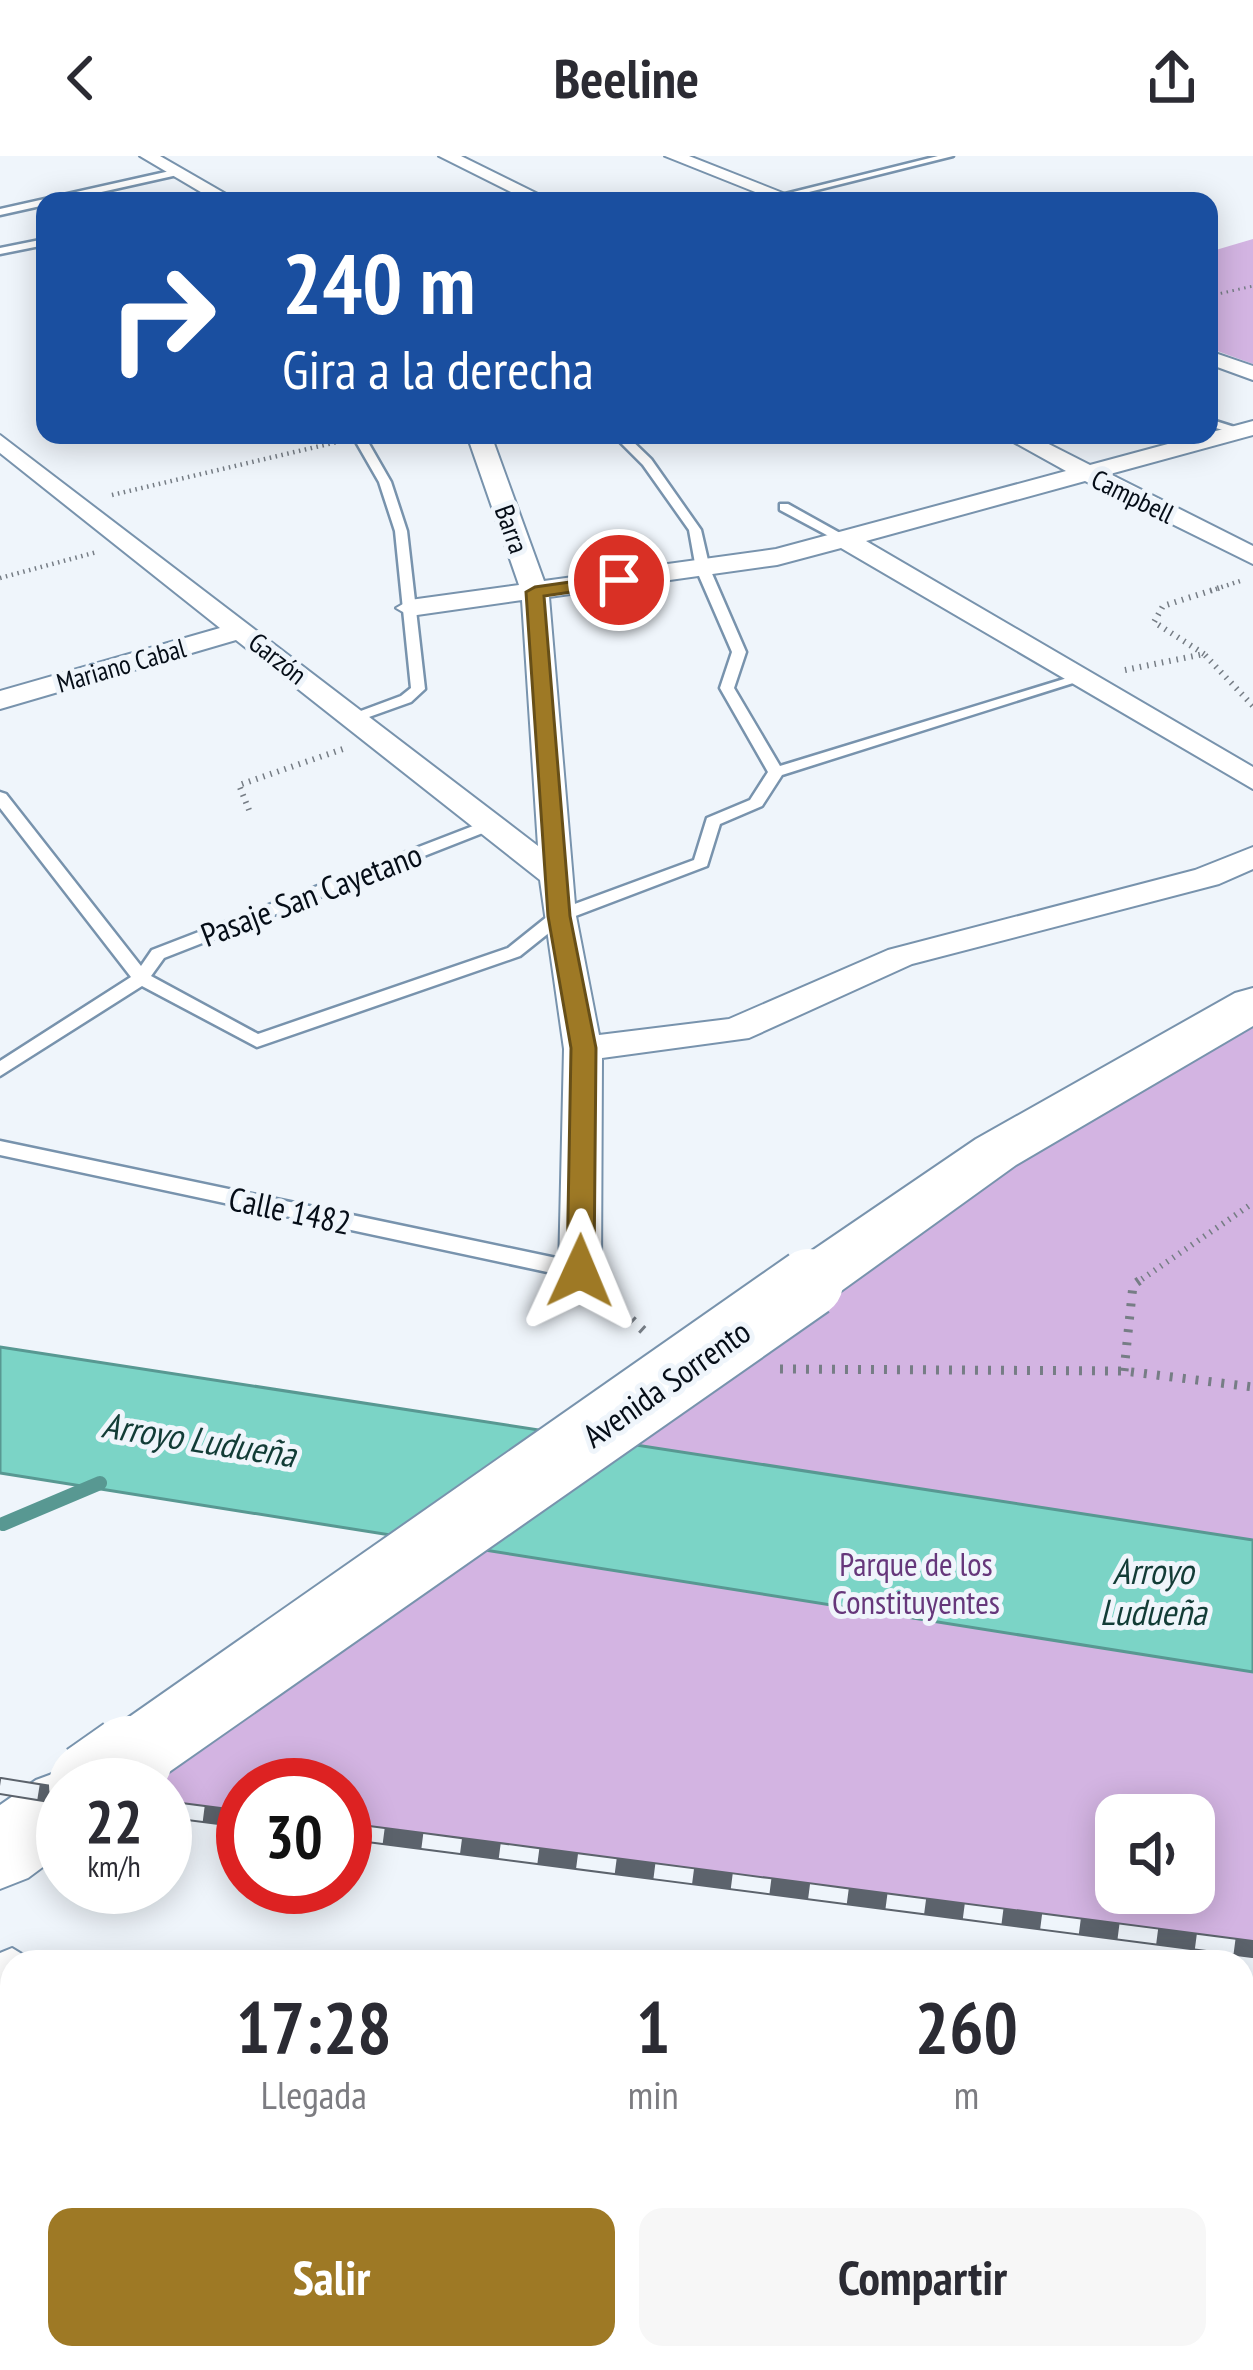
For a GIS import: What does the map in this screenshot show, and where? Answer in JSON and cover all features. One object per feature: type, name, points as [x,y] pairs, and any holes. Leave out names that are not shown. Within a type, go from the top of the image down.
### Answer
[{"type":"main road","name":"Avenida Sorrento","points":[[131,1758],[996,1152],[1253,1004]]},
{"type":"main road","points":[[0,1851],[36,1825]]},
{"type":"street","points":[[148,156],[213,192]]},
{"type":"street","points":[[447,156],[524,192]]},
{"type":"street","points":[[673,156],[771,192]]},
{"type":"street","points":[[1218,360],[1253,373]]},
{"type":"street","points":[[1218,438],[1247,430]]},
{"type":"street","name":"Garzón","points":[[0,442],[555,877]]},
{"type":"street","name":"Barra","points":[[481,444],[535,592],[559,916],[584,1048],[580,1271]]},
{"type":"street","name":"Campbell","points":[[1030,444],[1253,556]]},
{"type":"street","points":[[410,608],[777,557],[1198,444]]},
{"type":"street","points":[[843,538],[1253,780]]},
{"type":"street","name":"Mariano Cabal","points":[[0,700],[242,630]]},
{"type":"street","points":[[584,1048],[736,1030],[900,957],[1207,878],[1253,857]]},
{"type":"lane","points":[[810,192],[949,156]]},
{"type":"lane","points":[[89,192],[178,172]]},
{"type":"lane","points":[[147,192],[156,177]]},
{"type":"lane","points":[[0,212],[36,204]]},
{"type":"lane","points":[[0,251],[36,244]]},
{"type":"lane","points":[[364,444],[386,482],[401,531],[418,689],[367,728]]},
{"type":"lane","points":[[628,444],[647,462],[695,530],[704,569],[739,652],[727,688],[776,772]]},
{"type":"lane","points":[[784,507],[843,538]]},
{"type":"lane","points":[[0,797],[141,978],[257,1041],[514,952],[559,916],[700,863],[713,820],[756,803],[776,772],[1082,678]]},
{"type":"lane","name":"Pasaje San Cayetano","points":[[0,1070],[141,978],[158,954],[492,824]]},
{"type":"lane","name":"Calle 1482","points":[[0,1148],[580,1271]]},
{"type":"path","points":[[1218,294],[1253,286]]},
{"type":"path","points":[[82,504],[322,444]]},
{"type":"path","points":[[0,578],[131,543]]},
{"type":"path","points":[[1253,576],[1163,606],[1154,622],[1204,654],[1253,706]]},
{"type":"path","points":[[1082,678],[1204,654]]},
{"type":"path","points":[[249,810],[239,785],[367,728]]},
{"type":"path","points":[[1124,1371],[1133,1285],[1253,1203]]},
{"type":"path","points":[[580,1271],[641,1330],[662,1337]]},
{"type":"path","points":[[767,1370],[1124,1371],[1253,1388]]},
{"type":"green space","points":[[1253,239],[1253,364],[1218,351],[1218,249]]},
{"type":"green space","name":"Parque de los Constituyentes","points":[[1253,1004],[1253,1949],[372,1834],[372,1758],[216,1758],[216,1816],[192,1812],[192,1758],[132,1758]]},
{"type":"water","name":"Arroyo Ludueña","points":[[0,1347],[1253,1540],[1253,1672],[0,1473]]},
{"type":"waterway","points":[[3,1524],[100,1483]]},
{"type":"railway","points":[[0,1786],[36,1792]]},
{"type":"railway","points":[[192,1812],[216,1816]]},
{"type":"railway","points":[[372,1835],[1253,1949]]},
{"type":"route","points":[[580,1271],[584,1048],[559,916],[535,592],[619,580]]}]
